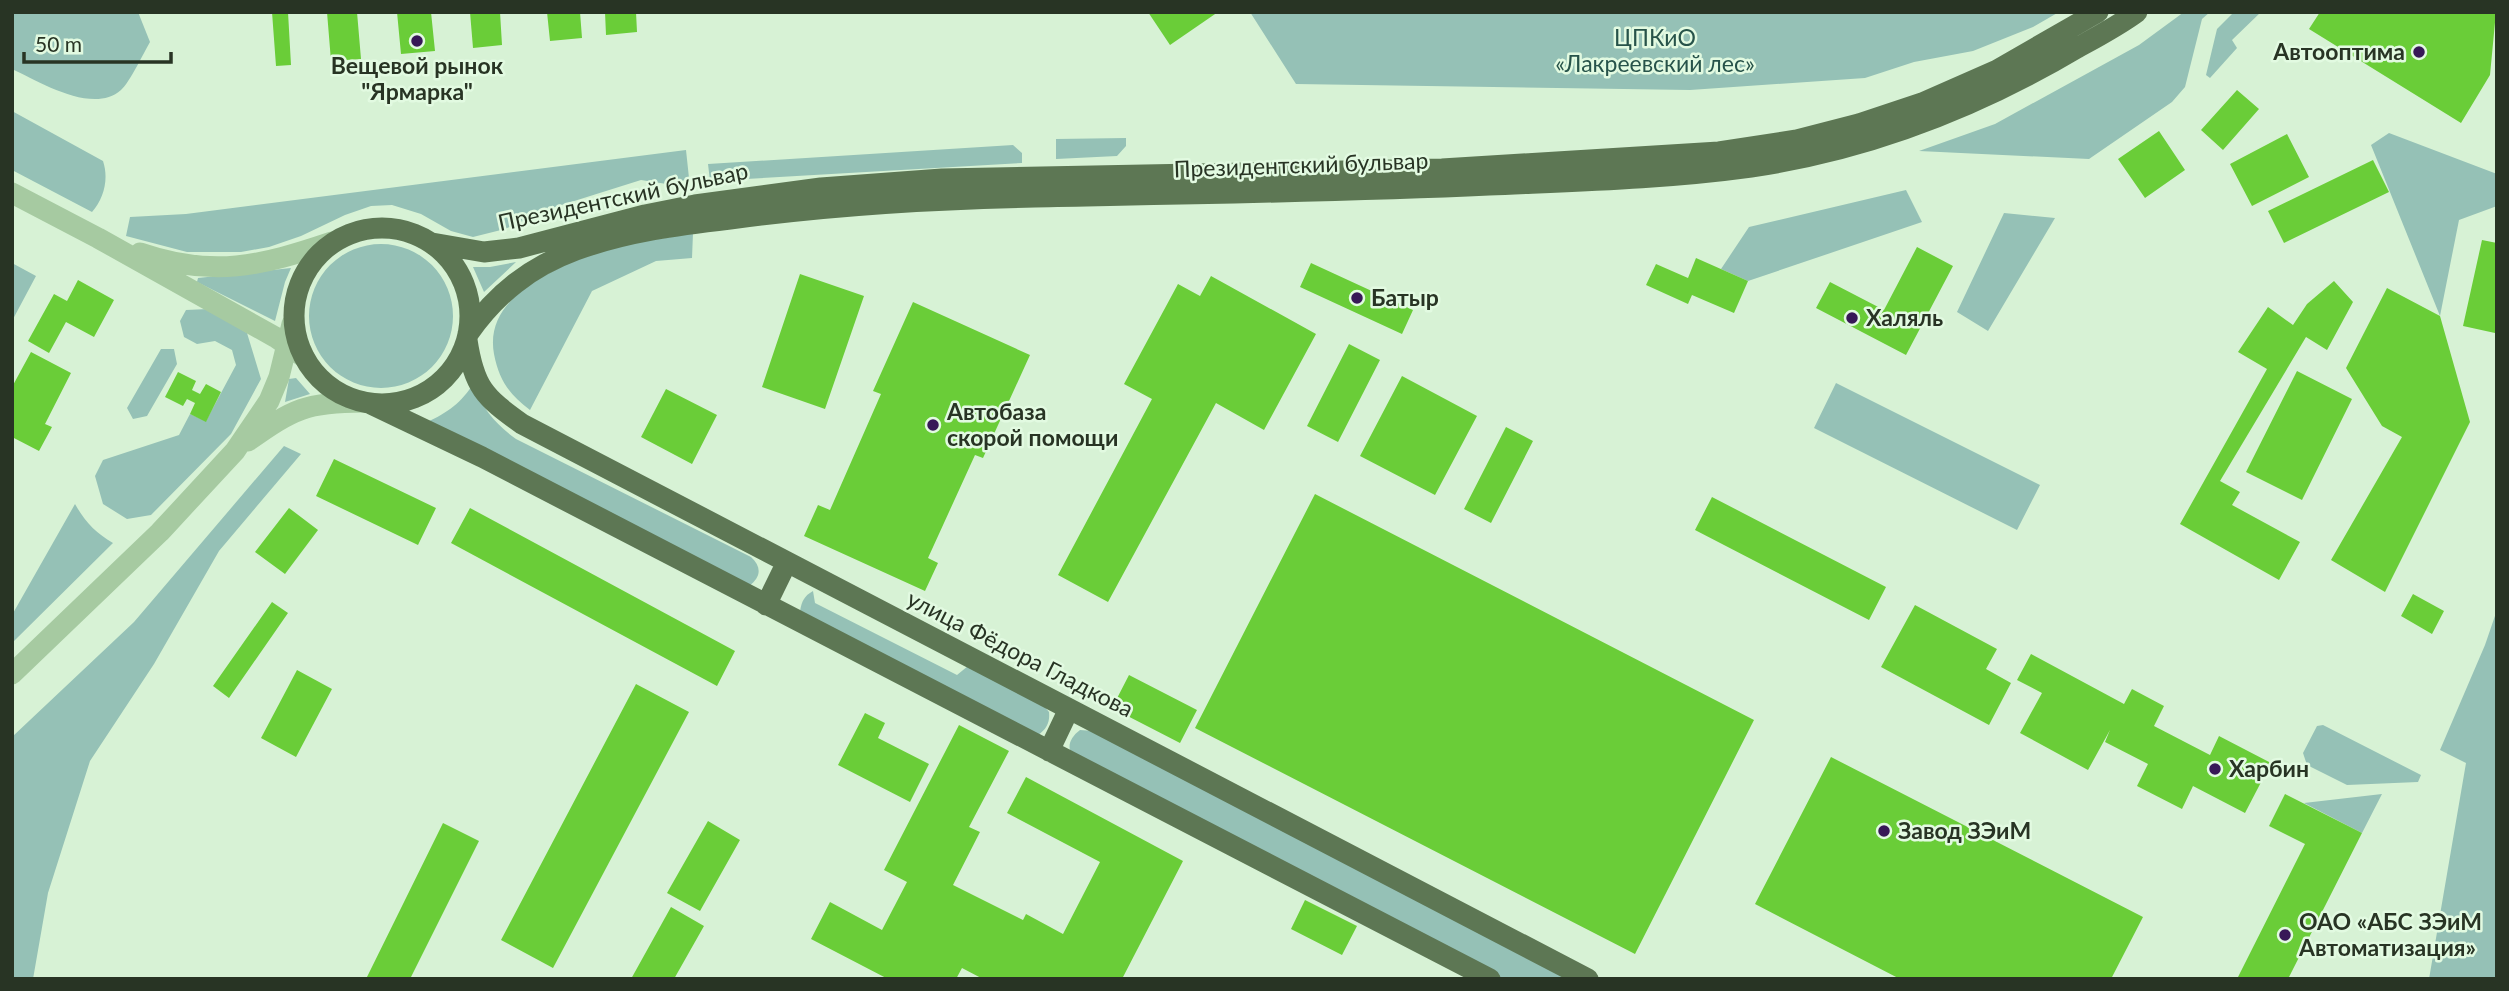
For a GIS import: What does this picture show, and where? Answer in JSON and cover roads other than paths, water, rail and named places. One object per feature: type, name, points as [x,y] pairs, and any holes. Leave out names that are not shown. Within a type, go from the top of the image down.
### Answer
[{"type":"main road","name":"Президентский бульвар","points":[[432,243],[484,252],[519,248],[645,215],[695,205],[821,188],[983,178],[1335,182],[1442,169],[1719,152],[1797,140],[1859,124],[1922,103],[1997,70],[2098,12]]},
{"type":"main road","name":"Президентский бульвар","points":[[467,337],[499,296],[517,280],[544,264],[579,249],[649,230],[817,207],[951,198],[1335,182],[1650,177],[1753,166],[1844,149],[1911,128],[1980,101],[2051,64],[2137,12]]},
{"type":"main road","points":[[367,403],[389,405],[405,402],[435,387],[457,361],[467,337],[471,314],[465,286],[449,259],[432,243],[397,229],[380,227],[356,231],[332,242],[306,270],[293,308],[292,324],[296,341],[305,358],[331,385],[367,403],[482,457],[1490,979]]},
{"type":"main road","name":"улица Фёдора Гладкова","points":[[467,337],[471,368],[479,386],[493,403],[522,424],[1588,979]]},
{"type":"main road","points":[[766,605],[787,562]]},
{"type":"main road","points":[[1049,751],[1069,709]]},
{"type":"street","points":[[12,193],[98,238],[287,345],[305,358]]},
{"type":"street","points":[[98,238],[162,261],[194,267],[237,268],[286,258],[332,242]]},
{"type":"street","points":[[12,674],[160,532],[235,451],[269,401],[279,377],[292,324]]},
{"type":"street","points":[[235,451],[282,417],[308,406],[334,402],[367,403]]},
{"type":"place","name":"Вещевой рынок \"Ярмарка\"","points":[[417,41]]},
{"type":"place","name":"Автооптима","points":[[2419,52]]},
{"type":"place","name":"Батыр","points":[[1357,298]]},
{"type":"place","name":"Халяль","points":[[1852,318]]},
{"type":"place","name":"Автобаза скорой помощи","points":[[933,425]]},
{"type":"place","name":"Харбин","points":[[2215,769]]},
{"type":"place","name":"Завод ЗЭиМ","points":[[1884,831]]},
{"type":"place","name":"ОАО «АБС ЗЭиМ Автоматизация»","points":[[2285,935]]},
{"type":"park label","name":"ЦПКиО «Лакреевский лес»","points":[[1655,51]]}]
